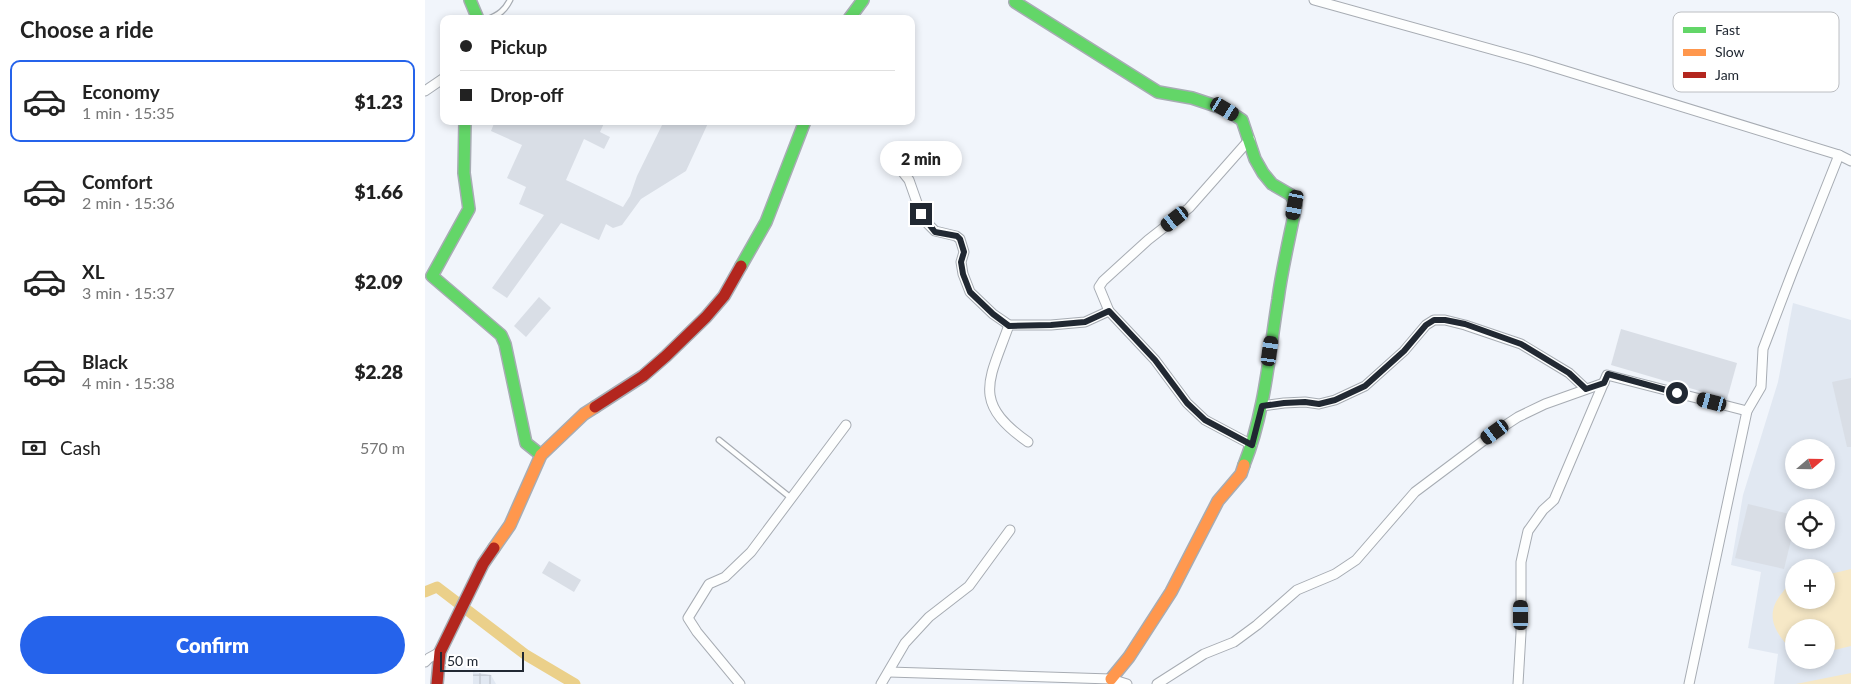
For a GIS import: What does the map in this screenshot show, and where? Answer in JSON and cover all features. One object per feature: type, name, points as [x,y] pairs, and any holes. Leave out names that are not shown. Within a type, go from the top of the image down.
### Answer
[{"type":"street","points":[[470,0],[476,15]]},
{"type":"street","points":[[852,15],[863,0]]},
{"type":"street","points":[[1314,0],[1530,60],[1839,155],[1851,161]]},
{"type":"street","points":[[1015,2],[1158,92],[1192,98],[1225,109],[1242,120],[1250,139],[1257,166],[1270,182],[1292,195],[1295,205],[1278,296],[1262,406],[1252,445],[1241,474],[1218,501],[1171,592],[1129,657],[1111,679]]},
{"type":"street","points":[[425,91],[440,81]]},
{"type":"street","points":[[465,125],[464,173],[469,210],[428,280],[501,335],[505,344],[526,444],[541,455]]},
{"type":"street","points":[[437,684],[440,652],[483,564],[510,525],[541,455],[584,414],[643,376],[706,317],[724,296],[766,222],[803,125]]},
{"type":"street","points":[[1250,139],[1189,208],[1148,240],[1103,281],[1099,287],[1109,311],[1155,360],[1187,403],[1205,420],[1252,445]]},
{"type":"street","points":[[1689,684],[1747,411],[1761,387],[1763,350],[1839,155]]},
{"type":"street","points":[[897,164],[909,180],[921,214],[928,224],[935,232],[957,236],[960,239],[964,252],[961,262],[963,274],[970,292],[1009,326],[1085,322],[1109,311]]},
{"type":"street","points":[[1262,406],[1305,402],[1319,404],[1335,400],[1365,386],[1404,351],[1426,325],[1434,320],[1465,324],[1521,344],[1569,373],[1586,389]]},
{"type":"street","points":[[1009,326],[990,375],[990,396],[998,415],[1028,442]]},
{"type":"street","points":[[1518,684],[1521,633],[1521,562],[1528,531],[1543,510],[1554,500],[1608,374],[1747,411]]},
{"type":"street","points":[[1157,684],[1204,654],[1234,642],[1257,625],[1297,590],[1335,574],[1356,560],[1415,492],[1495,432],[1518,417],[1545,404],[1604,383]]},
{"type":"street","points":[[740,684],[697,632],[688,618],[709,584],[725,577],[751,552],[846,425]]},
{"type":"street","points":[[881,684],[905,643],[929,617],[969,586],[1010,530]]},
{"type":"street","points":[[425,662],[440,652]]},
{"type":"street","points":[[889,672],[1111,679],[1127,684]]},
{"type":"lane","points":[[497,15],[505,9],[510,0]]},
{"type":"lane","points":[[719,440],[791,498]]},
{"type":"shaded area","points":[[1793,303],[1851,320],[1851,684],[1774,684],[1778,654],[1748,648],[1761,572],[1731,565],[1743,495],[1778,382]]},
{"type":"shaded area","points":[[1851,569],[1851,646],[1835,650],[1835,619],[1785,619],[1785,642],[1774,624],[1773,609],[1776,601],[1785,590],[1785,609],[1835,609],[1835,573]]},
{"type":"shaded area","points":[[473,672],[491,675],[496,684],[473,684]]},
{"type":"shaded area","points":[[1851,673],[1851,684],[1796,684]]},
{"type":"building","points":[[493,125],[603,125],[600,132],[610,137],[604,149],[584,139],[566,180],[623,207],[630,196],[637,176],[662,125],[707,125],[686,171],[641,199],[622,225],[613,228],[606,224],[599,240],[561,223],[507,298],[492,288],[544,215],[519,204],[526,187],[507,178],[522,145],[491,131]]},
{"type":"building","points":[[539,297],[551,308],[526,337],[514,326]]},
{"type":"building","points":[[1621,329],[1737,363],[1727,399],[1611,365]]},
{"type":"building","points":[[1851,378],[1851,447],[1847,447],[1832,382]]},
{"type":"building","points":[[1748,504],[1785,513],[1785,549],[1789,549],[1784,569],[1735,558]]},
{"type":"building","points":[[549,561],[581,580],[574,592],[542,573]]},
{"type":"waterway","points":[[425,592],[437,587],[526,655],[575,684]]},
{"type":"traffic: fast","points":[[470,0],[476,15]]},
{"type":"traffic: fast","points":[[852,15],[863,0]]},
{"type":"traffic: fast","points":[[1015,2],[1158,92],[1192,98],[1225,109],[1242,120],[1255,159],[1263,173],[1272,184],[1291,195],[1296,205],[1282,276],[1262,404],[1244,465]]},
{"type":"traffic: fast","points":[[465,125],[464,173],[469,209],[432,276],[501,335],[505,344],[526,443],[541,455]]},
{"type":"traffic: fast","points":[[741,266],[766,222],[803,125]]},
{"type":"traffic: slow","points":[[494,548],[510,525],[541,455],[584,414],[595,407]]},
{"type":"traffic: slow","points":[[1111,679],[1129,657],[1171,592],[1218,501],[1241,474],[1244,465]]},
{"type":"traffic: jam","points":[[595,407],[643,376],[666,356],[706,317],[724,296],[741,266]]},
{"type":"traffic: jam","points":[[437,684],[440,652],[483,564],[494,548]]},
{"type":"route","points":[[921,214],[935,232],[957,236],[960,239],[964,252],[961,262],[963,274],[970,292],[1009,326],[1085,322],[1109,311],[1155,360],[1187,403],[1205,420],[1252,445],[1262,406],[1305,402],[1319,404],[1335,400],[1365,386],[1404,351],[1426,325],[1434,320],[1465,324],[1521,344],[1569,373],[1586,389],[1604,383],[1608,374],[1677,393]]}]
